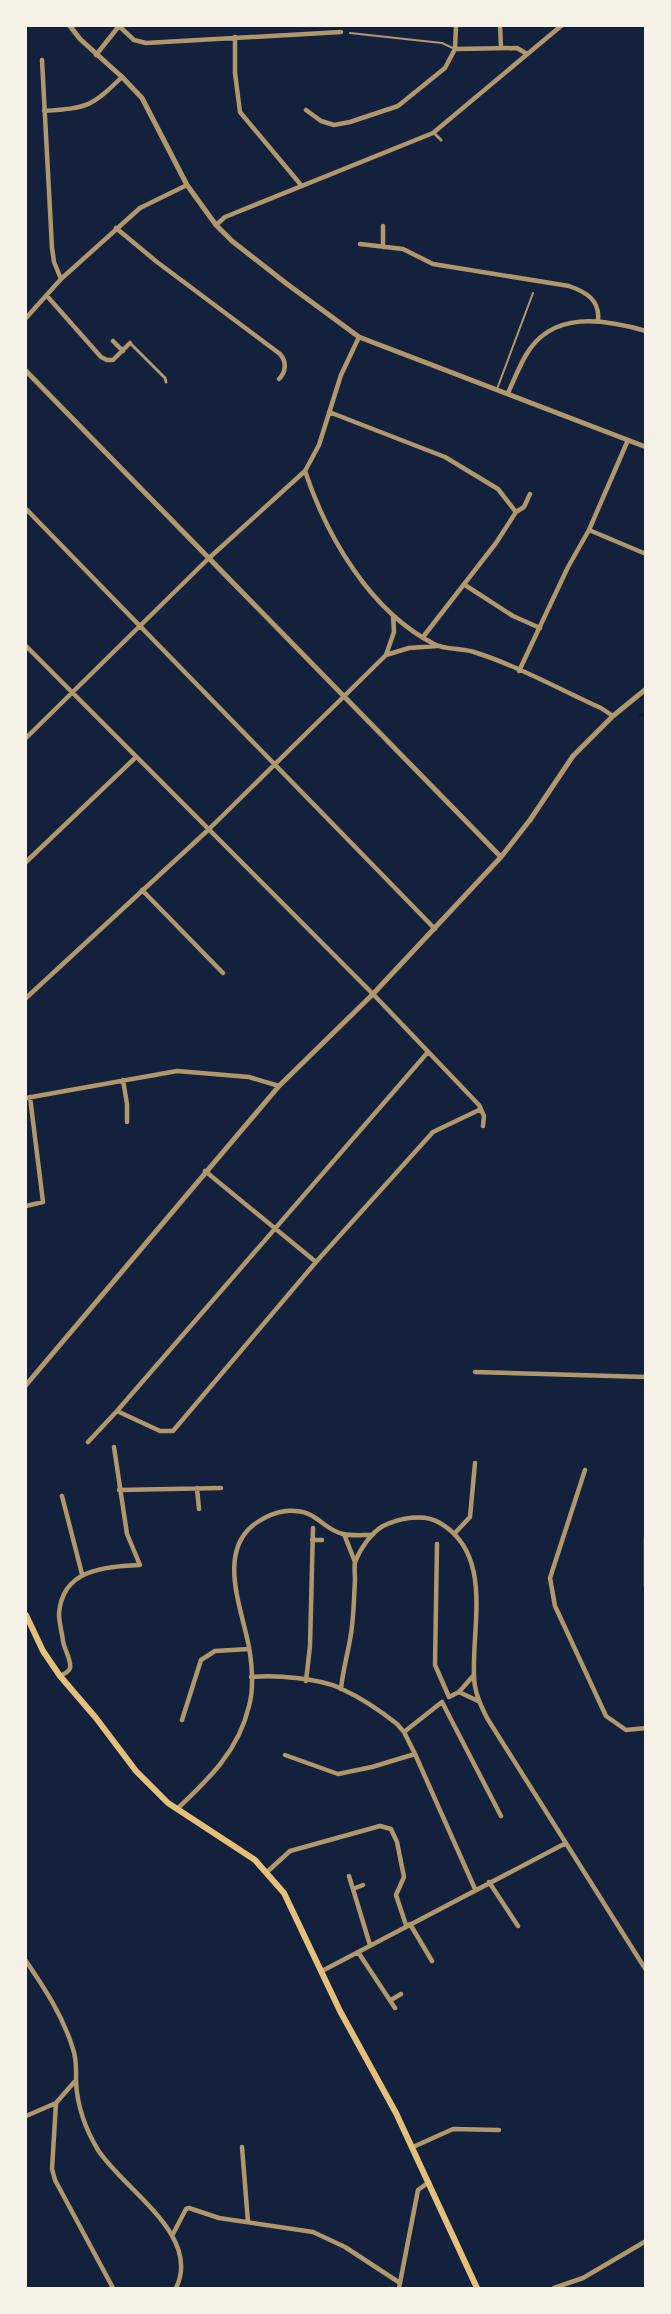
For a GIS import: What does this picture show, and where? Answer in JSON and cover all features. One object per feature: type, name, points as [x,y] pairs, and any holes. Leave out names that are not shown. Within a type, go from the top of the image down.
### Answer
[{"type":"main road","points":[[26,1615],[43,1651],[60,1676],[96,1718],[136,1771],[177,1809],[255,1860],[284,1893],[340,2011],[413,2147],[477,2289]]},
{"type":"street","points":[[70,26],[80,39],[142,98],[187,185],[216,225],[261,265],[359,337],[645,447]]},
{"type":"street","points":[[96,55],[119,26],[134,40],[146,43],[341,32]]},
{"type":"street","points":[[306,110],[321,121],[333,125],[393,109],[445,68],[455,49],[456,26]]},
{"type":"street","points":[[500,26],[501,47]]},
{"type":"street","points":[[216,225],[225,217],[433,132],[561,26]]},
{"type":"street","points":[[234,38],[240,112],[301,185]]},
{"type":"street","points":[[455,49],[517,48],[527,54]]},
{"type":"street","points":[[42,60],[52,248],[54,262],[61,279]]},
{"type":"street","points":[[44,111],[77,109],[93,104],[122,77]]},
{"type":"street","points":[[433,132],[441,140]]},
{"type":"street","points":[[26,318],[61,279],[140,208],[187,185]]},
{"type":"street","points":[[382,247],[383,226]]},
{"type":"street","points":[[116,228],[157,262],[280,354],[285,361],[285,367],[279,379]]},
{"type":"street","points":[[360,244],[403,249],[433,264],[569,286],[583,291],[592,298],[597,307],[598,320]]},
{"type":"street","points":[[47,296],[101,357],[113,360],[130,344],[165,378],[166,382]]},
{"type":"street","points":[[508,393],[526,354],[542,336],[563,324],[598,320],[616,322],[645,331]]},
{"type":"street","points":[[26,738],[139,625],[305,471],[319,445],[341,375],[359,337]]},
{"type":"street","points":[[113,341],[123,351]]},
{"type":"street","points":[[26,371],[501,857]]},
{"type":"street","points":[[329,412],[445,457],[498,489],[516,513]]},
{"type":"street","points":[[519,671],[568,567],[589,530],[628,440]]},
{"type":"street","points":[[305,471],[327,526],[349,563],[393,615],[437,646]]},
{"type":"street","points":[[423,637],[513,521],[516,513],[524,507],[530,494]]},
{"type":"street","points":[[26,509],[435,928]]},
{"type":"street","points":[[589,530],[645,554]]},
{"type":"street","points":[[465,585],[513,616],[540,628]]},
{"type":"street","points":[[26,998],[207,831],[386,655],[394,632],[393,615]]},
{"type":"street","points":[[26,646],[207,831],[373,994],[481,1109],[485,1122],[483,1126]]},
{"type":"street","points":[[386,655],[410,648],[437,646],[476,652],[601,708],[613,716]]},
{"type":"street","points":[[26,1385],[205,1170],[279,1086],[373,994],[501,857],[530,820],[573,756],[613,716],[645,689]]},
{"type":"street","points":[[26,862],[135,758]]},
{"type":"street","points":[[142,890],[223,973]]},
{"type":"street","points":[[88,1442],[428,1052]]},
{"type":"street","points":[[26,1206],[43,1202],[28,1098],[177,1071],[249,1077],[279,1086]]},
{"type":"street","points":[[123,1080],[127,1122]]},
{"type":"street","points":[[117,1411],[160,1431],[172,1431],[316,1262],[433,1132],[481,1109]]},
{"type":"street","points":[[205,1170],[316,1262]]},
{"type":"street","points":[[475,1372],[645,1377]]},
{"type":"street","points":[[60,1676],[71,1666],[62,1639],[59,1616],[61,1605],[72,1581],[81,1574],[114,1567],[140,1565],[127,1534],[114,1447]]},
{"type":"street","points":[[455,1533],[470,1516],[475,1463]]},
{"type":"street","points":[[585,1470],[550,1578],[555,1605],[606,1716],[626,1730],[645,1728]]},
{"type":"street","points":[[197,1488],[199,1509]]},
{"type":"street","points":[[119,1490],[221,1488]]},
{"type":"street","points":[[62,1496],[81,1574]]},
{"type":"street","points":[[177,1809],[221,1765],[243,1728],[250,1703],[249,1649],[234,1568],[239,1544],[250,1528],[264,1518],[283,1511],[302,1511],[312,1514],[344,1534],[371,1535]]},
{"type":"street","points":[[355,1562],[371,1535],[382,1527],[402,1519],[436,1520],[455,1533],[470,1555],[474,1569],[476,1599],[473,1676],[478,1701],[645,1970]]},
{"type":"street","points":[[306,1681],[310,1646],[313,1528]]},
{"type":"street","points":[[341,1689],[342,1671],[352,1628],[355,1562],[344,1534]]},
{"type":"street","points":[[645,1537],[645,1586]]},
{"type":"street","points":[[312,1540],[322,1540]]},
{"type":"street","points":[[438,1544],[435,1665],[449,1697]]},
{"type":"street","points":[[182,1720],[201,1660],[215,1651],[249,1649]]},
{"type":"street","points":[[251,1677],[268,1676],[306,1681],[341,1689],[391,1719],[404,1732],[415,1754],[475,1889]]},
{"type":"street","points":[[404,1732],[441,1702],[459,1692],[473,1676]]},
{"type":"street","points":[[459,1692],[478,1701]]},
{"type":"street","points":[[441,1702],[501,1816]]},
{"type":"street","points":[[285,1755],[338,1774],[415,1754]]},
{"type":"street","points":[[267,1872],[290,1851],[380,1826],[390,1829],[397,1842],[404,1876],[396,1894],[408,1925],[432,1961]]},
{"type":"street","points":[[322,1971],[566,1843]]},
{"type":"street","points":[[349,1876],[370,1945]]},
{"type":"street","points":[[489,1882],[518,1926]]},
{"type":"street","points":[[353,1889],[363,1885]]},
{"type":"street","points":[[358,1952],[395,2008]]},
{"type":"street","points":[[26,1961],[60,2013],[74,2051],[76,2080],[84,2120],[100,2152],[173,2234],[183,2272],[176,2289]]},
{"type":"street","points":[[391,2000],[400,1994]]},
{"type":"street","points":[[26,2116],[56,2103],[76,2080]]},
{"type":"street","points":[[56,2103],[52,2169],[55,2180],[113,2289]]},
{"type":"street","points":[[413,2147],[453,2129],[499,2130]]},
{"type":"street","points":[[243,2147],[248,2222]]},
{"type":"street","points":[[173,2234],[186,2209],[189,2208],[219,2218],[313,2232],[345,2247],[399,2286],[418,2190],[429,2181]]},
{"type":"street","points":[[554,2289],[583,2278],[645,2241]]},
{"type":"lane","points":[[350,33],[442,43],[455,49]]},
{"type":"lane","points":[[497,389],[533,293]]},
{"type":"waterway","points":[[640,715],[646,714]]}]
